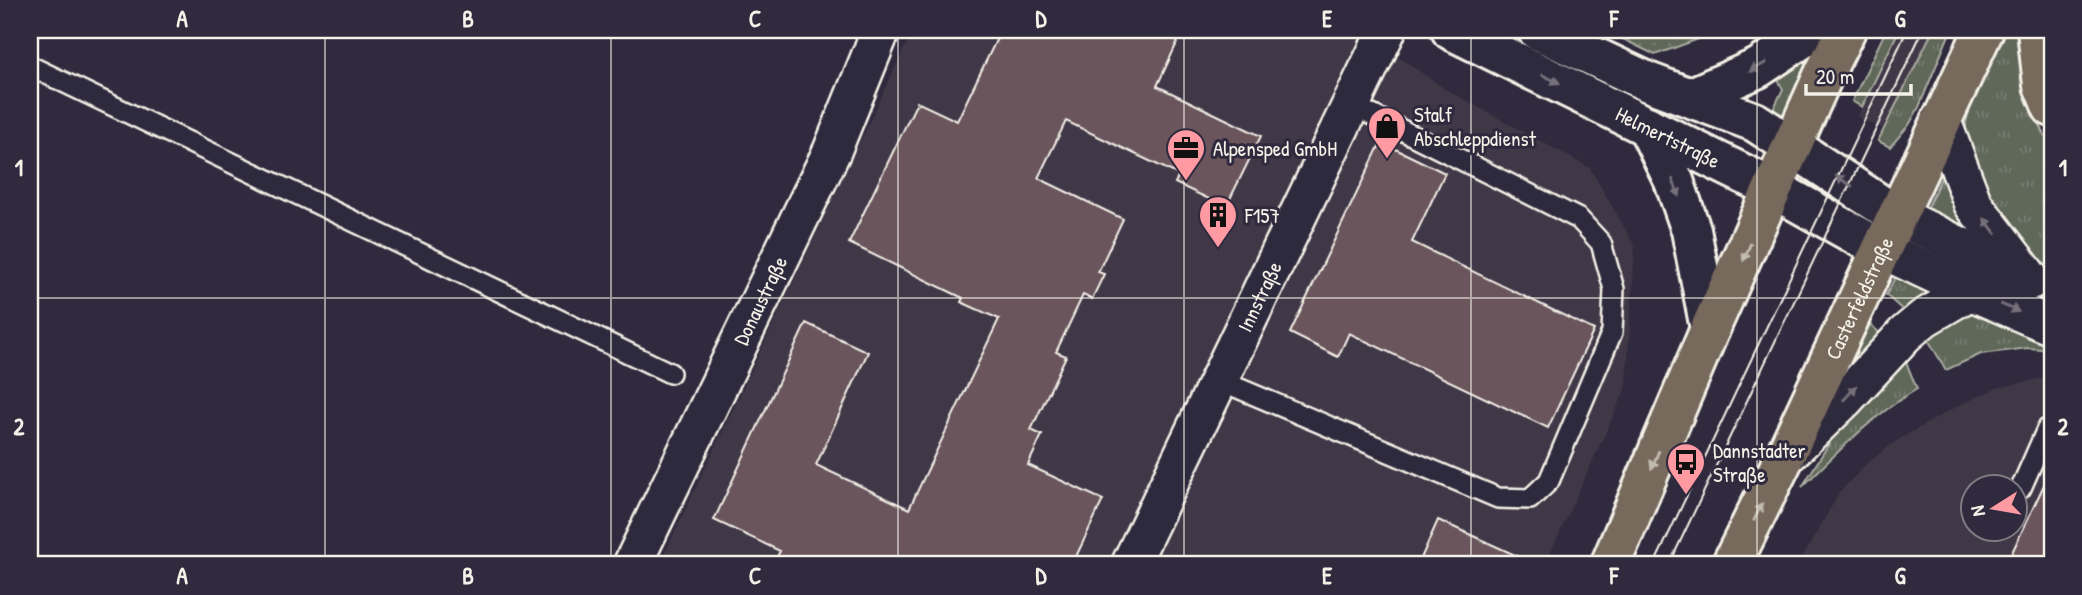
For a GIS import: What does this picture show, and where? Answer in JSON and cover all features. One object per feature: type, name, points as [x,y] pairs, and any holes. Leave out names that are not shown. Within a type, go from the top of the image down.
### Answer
[{"type":"main road","points":[[1610,565],[1710,330],[1846,30]]},
{"type":"main road","name":"Casterfeldstraße","points":[[1731,565],[1784,458],[1984,30]]},
{"type":"main road","points":[[2037,30],[2043,85],[2052,107]]},
{"type":"street","name":"Donaustraße","points":[[632,565],[832,151],[881,30]]},
{"type":"street","name":"Innstraße","points":[[1130,565],[1387,30]]},
{"type":"street","name":"Helmertstraße","points":[[1451,30],[1774,189],[1889,232]]},
{"type":"street","name":"Helmertstraße","points":[[1537,30],[1648,82],[1755,122],[1792,146],[1889,232]]},
{"type":"street","points":[[1692,97],[1758,68],[1815,30]]},
{"type":"street","points":[[1941,119],[1973,204],[2042,285]]},
{"type":"street","points":[[1647,126],[1674,181],[1691,230],[1710,330]]},
{"type":"street","points":[[1889,232],[2042,285]]},
{"type":"street","points":[[1889,232],[1970,291],[2052,326]]},
{"type":"street","points":[[1784,458],[1844,400],[1905,334],[1924,318],[1970,291]]},
{"type":"lane","points":[[30,66],[670,373]]},
{"type":"lane","points":[[1219,380],[1498,498],[1530,499],[1549,481],[1612,332],[1614,289],[1601,243],[1579,219],[1350,104]]},
{"type":"lane","points":[[2028,472],[2047,429],[2052,431]]},
{"type":"shaded area","points":[[913,30],[1360,30],[1445,89],[1590,168],[1635,246],[1626,388],[1545,565],[659,565]]},
{"type":"shaded area","points":[[1899,30],[1933,30],[1883,129],[1857,117]]},
{"type":"shaded area","points":[[2038,379],[2052,379],[2052,565],[1798,565],[1839,493],[1867,463],[1898,440],[1957,406],[1997,388]]},
{"type":"green space","points":[[1605,30],[1723,30],[1655,55]]},
{"type":"green space","points":[[1886,30],[1899,30],[1862,107],[1852,101]]},
{"type":"green space","points":[[1933,30],[1951,30],[1919,107],[1909,125],[1890,147],[1878,141]]},
{"type":"green space","points":[[2003,30],[2021,30],[2034,112],[2052,150],[2052,270],[2024,246],[1988,203],[1966,145],[1966,123],[1972,97]]},
{"type":"green space","points":[[1819,43],[1784,117],[1772,112],[1783,89],[1775,75]]},
{"type":"green space","points":[[1944,171],[1985,242],[1924,215]]},
{"type":"green space","points":[[1898,272],[1935,290],[1908,315],[1886,295]]},
{"type":"green space","points":[[1967,312],[2013,325],[2052,341],[2052,350],[2028,348],[1981,354],[1946,370],[1923,331]]},
{"type":"green space","points":[[1870,324],[1886,339],[1835,393]]},
{"type":"green space","points":[[1902,352],[1917,389],[1871,422],[1802,487],[1845,418]]},
{"type":"building","points":[[1001,30],[1183,30],[1157,86],[1261,136],[1226,207],[1175,183],[1179,175],[1066,121],[1038,178],[1123,219],[1098,272],[1104,274],[1092,299],[1083,295],[1056,352],[1066,356],[1031,430],[1042,435],[1028,465],[1103,500],[1072,565],[773,565],[780,551],[714,520],[806,323],[868,352],[816,465],[909,509],[999,319],[961,302],[963,298],[849,243],[917,102],[957,121]]},
{"type":"building","points":[[1381,142],[1445,173],[1412,242],[1594,330],[1548,428],[1349,333],[1338,357],[1290,333]]},
{"type":"building","points":[[2052,468],[2052,565],[2006,565],[2017,542],[2030,542],[2030,514]]},
{"type":"building","points":[[1438,520],[1537,565],[1418,565]]},
{"type":"tram line","points":[[1654,565],[1907,30]]},
{"type":"tram line","points":[[1669,565],[1923,30]]},
{"type":"place","name":"Stalf Abschleppdienst","points":[[1387,160]]},
{"type":"place","name":"Alpensped GmbH","points":[[1186,182]]},
{"type":"place","name":"F157","points":[[1218,249]]},
{"type":"place","name":"Dannstadter Straße","points":[[1686,496]]}]
